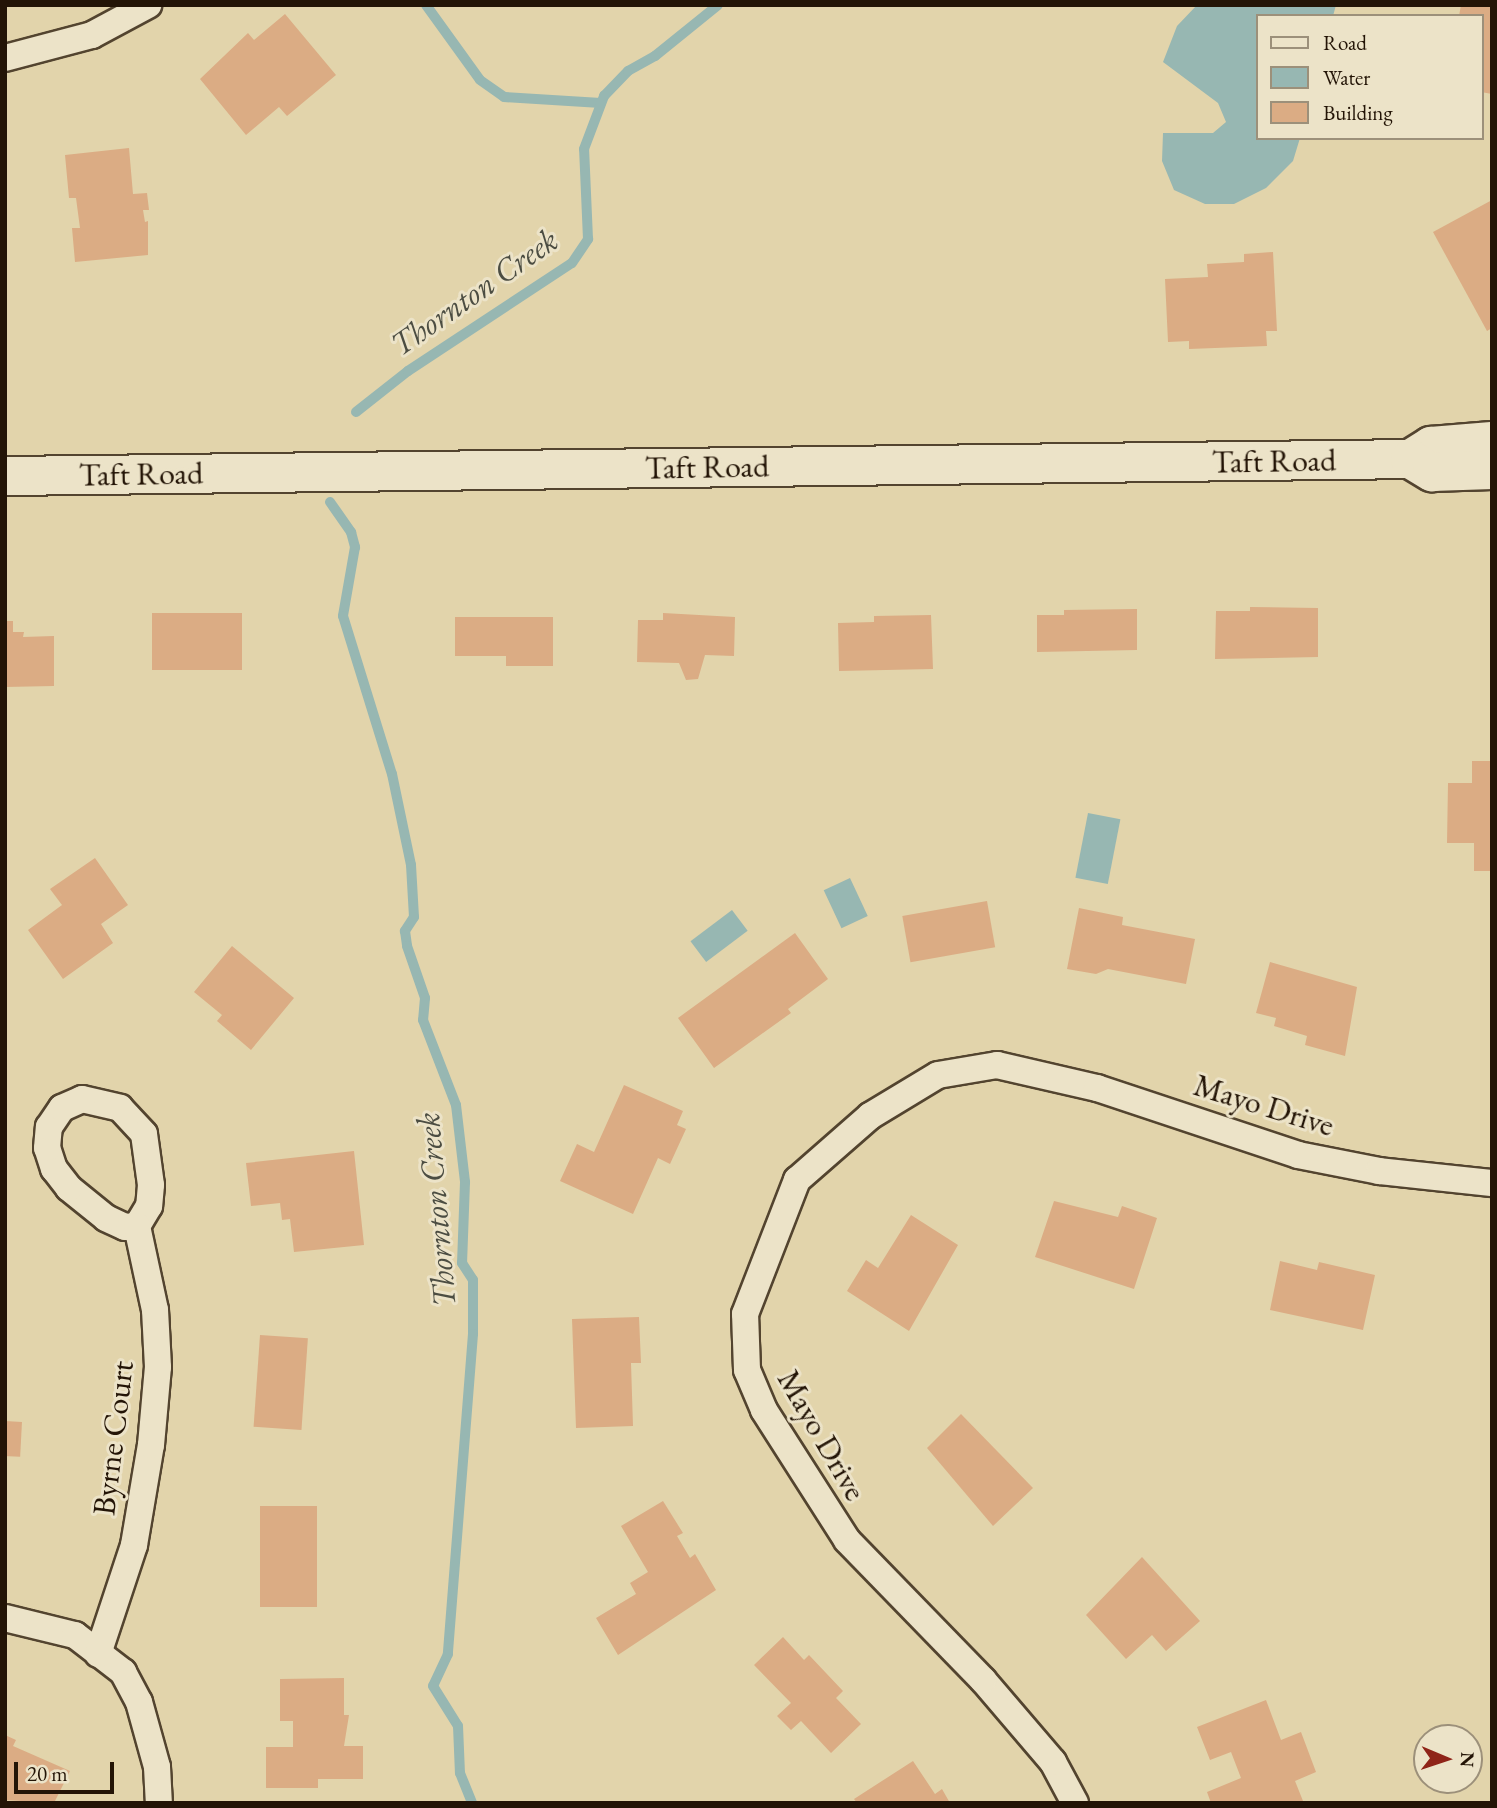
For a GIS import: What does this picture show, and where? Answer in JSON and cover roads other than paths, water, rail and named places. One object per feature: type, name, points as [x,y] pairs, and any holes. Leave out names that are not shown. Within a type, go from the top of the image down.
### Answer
[{"type":"street","points":[[5,58],[92,35],[148,5]]},
{"type":"street","name":"Taft Road","points":[[1410,460],[1431,446],[1492,441]]},
{"type":"street","name":"Taft Road","points":[[5,476],[1410,460],[1433,472],[1492,470]]},
{"type":"street","name":"Mayo Drive","points":[[1075,1803],[1053,1762],[983,1680],[846,1541],[764,1409],[747,1370],[745,1314],[797,1180],[870,1116],[938,1075],[997,1065],[1108,1092],[1298,1155],[1379,1171],[1492,1183]]},
{"type":"street","points":[[82,1099],[104,1101],[135,1120],[144,1134],[151,1185],[149,1206],[137,1226],[125,1227],[106,1218],[69,1188],[54,1169],[47,1148],[49,1127],[62,1108],[82,1099]]},
{"type":"street","name":"Byrne Court","points":[[98,1654],[134,1545],[151,1445],[158,1367],[155,1310],[137,1226]]},
{"type":"street","points":[[5,1618],[75,1635],[123,1672],[139,1702],[157,1767],[159,1803]]},
{"type":"water","points":[[1197,5],[1336,5],[1334,14],[1256,14],[1256,140],[1299,140],[1293,161],[1266,188],[1234,204],[1205,204],[1174,190],[1162,161],[1163,133],[1213,133],[1226,122],[1218,103],[1163,62],[1177,26]]},
{"type":"water","points":[[1088,813],[1120,819],[1108,884],[1075,878]]},
{"type":"water","points":[[850,878],[868,916],[841,928],[824,890]]},
{"type":"water","points":[[732,910],[748,931],[706,962],[690,941]]},
{"type":"waterway","points":[[426,5],[480,80],[504,97],[601,103]]},
{"type":"waterway","name":"Thornton Creek","points":[[356,412],[408,371],[572,263],[588,239],[584,149],[604,96],[628,71],[655,56],[718,5]]},
{"type":"waterway","name":"Thornton Creek","points":[[330,502],[351,532],[355,547],[343,616],[392,774],[411,865],[414,917],[405,931],[407,946],[425,998],[423,1020],[456,1105],[465,1182],[462,1263],[473,1280],[473,1334],[448,1654],[433,1686],[458,1726],[460,1773],[472,1803]]}]
